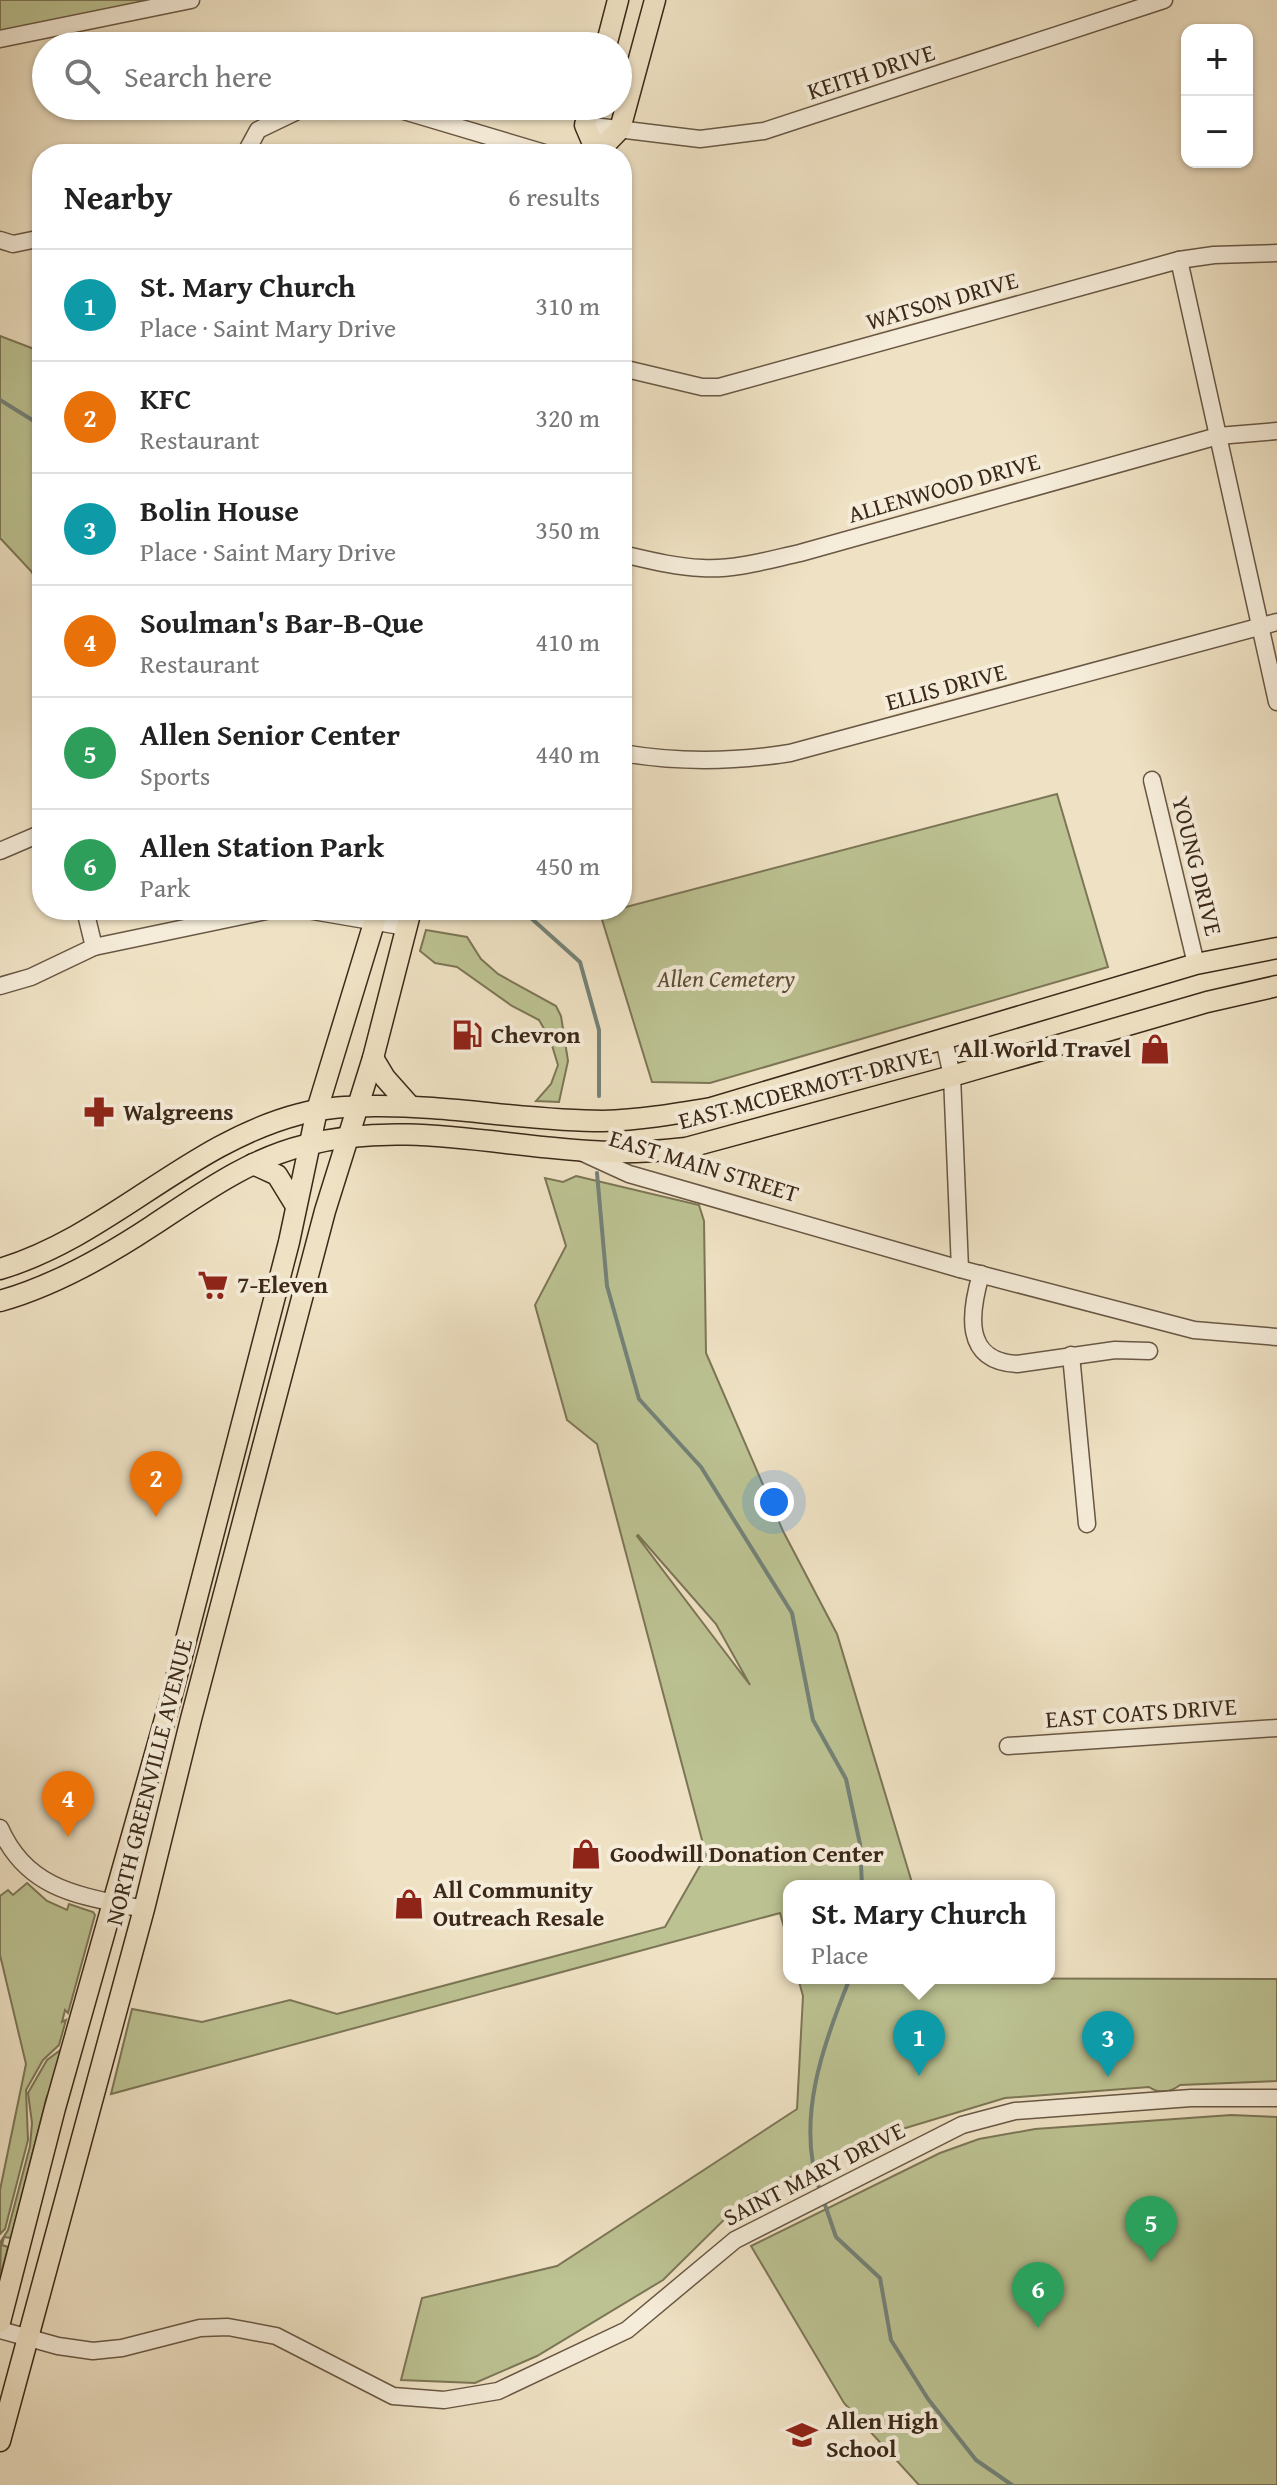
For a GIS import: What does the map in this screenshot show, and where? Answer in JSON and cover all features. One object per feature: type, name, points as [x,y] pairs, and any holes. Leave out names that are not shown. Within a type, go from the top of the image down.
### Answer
[{"type":"main road","points":[[610,32],[618,0]]},
{"type":"main road","points":[[632,85],[655,0]]},
{"type":"main road","points":[[589,120],[594,144]]},
{"type":"main road","points":[[606,144],[620,129],[622,120]]},
{"type":"main road","name":"NORTH GREENVILLE AVENUE","points":[[0,2322],[112,1902],[172,1694],[296,1206],[317,1110],[374,920]]},
{"type":"main road","name":"NORTH GREENVILLE AVENUE","points":[[0,2441],[144,1909],[325,1211],[373,1058],[408,920]]},
{"type":"main road","name":"EAST MCDERMOTT DRIVE","points":[[601,1121],[652,1118],[711,1108],[1196,964],[1277,948]]},
{"type":"main road","name":"EAST MCDERMOTT DRIVE","points":[[574,1149],[643,1153],[686,1148],[952,1076],[1207,1002],[1277,986]]},
{"type":"main road","points":[[373,1058],[385,1078],[409,1105]]},
{"type":"main road","name":"EAST MAIN STREET","points":[[0,1269],[64,1244],[205,1153],[247,1133],[317,1110],[409,1105],[601,1121]]},
{"type":"main road","name":"EAST MAIN STREET","points":[[0,1301],[23,1295],[78,1270],[253,1164],[310,1144],[349,1137],[425,1134],[574,1149]]},
{"type":"main road","points":[[253,1164],[277,1175],[296,1206]]},
{"type":"main road","points":[[64,1244],[78,1270]]},
{"type":"street","points":[[34,32],[191,0]]},
{"type":"street","name":"KEITH DRIVE","points":[[598,120],[620,129],[700,139],[764,131],[1164,0]]},
{"type":"street","points":[[0,39],[32,32]]},
{"type":"street","points":[[250,144],[258,130],[279,120]]},
{"type":"street","points":[[434,120],[514,144]]},
{"type":"street","points":[[0,240],[13,244],[32,240]]},
{"type":"street","name":"WATSON DRIVE","points":[[632,370],[702,387],[719,387],[1179,260],[1214,255],[1277,253]]},
{"type":"street","points":[[1179,260],[1218,436],[1269,623],[1277,702]]},
{"type":"street","name":"ALLENWOOD DRIVE","points":[[632,556],[675,566],[742,566],[800,553],[1218,436],[1277,431]]},
{"type":"street","name":"ELLIS DRIVE","points":[[632,755],[709,762],[790,753],[921,720],[1269,623]]},
{"type":"street","name":"YOUNG DRIVE","points":[[1152,780],[1196,964]]},
{"type":"street","points":[[0,851],[32,837]]},
{"type":"street","points":[[87,920],[94,947]]},
{"type":"street","points":[[0,986],[31,977],[94,947],[223,920]]},
{"type":"street","points":[[944,1040],[952,1076],[960,1269]]},
{"type":"street","name":"EAST MAIN STREET","points":[[574,1149],[629,1174],[960,1269],[1202,1332],[1277,1337]]},
{"type":"street","points":[[981,1274],[972,1304],[974,1334],[980,1348],[991,1358],[1017,1364],[1115,1350],[1149,1351]]},
{"type":"street","points":[[1071,1355],[1087,1524]]},
{"type":"street","name":"EAST COATS DRIVE","points":[[1008,1746],[1277,1728]]},
{"type":"street","points":[[0,1828],[19,1860],[42,1880],[61,1890],[144,1909]]},
{"type":"street","name":"SAINT MARY DRIVE","points":[[0,2330],[58,2346],[93,2351],[122,2348],[200,2328],[228,2327],[276,2336],[393,2396],[444,2400],[498,2391],[614,2338],[640,2321],[718,2252],[953,2128],[1015,2111],[1191,2098],[1277,2098]]},
{"type":"green space","points":[[0,0],[169,0],[0,36]]},
{"type":"green space","points":[[0,336],[32,348],[32,573],[0,538]]},
{"type":"green space","name":"Allen Cemetery","points":[[1057,794],[1108,967],[710,1083],[652,1082],[602,920],[632,920],[632,905]]},
{"type":"green space","points":[[426,930],[467,937],[481,959],[498,974],[556,1006],[561,1016],[568,1061],[559,1102],[536,1101],[551,1084],[558,1065],[550,1039],[539,1020],[512,1006],[457,967],[435,963],[420,951]]},
{"type":"green space","points":[[576,1176],[699,1205],[704,1221],[706,1353],[783,1531],[837,1634],[911,1880],[783,1880],[783,1924],[780,1913],[111,2094],[132,2009],[202,2022],[290,2000],[337,2014],[665,1927],[706,1855],[597,1444],[567,1420],[535,1305],[566,1246],[545,1178],[563,1182]],"holes":[[[638,1535],[716,1624],[750,1685],[637,1536]]]},
{"type":"green space","points":[[27,1883],[47,1901],[67,1910],[69,1904],[95,1915],[68,2013],[65,2010],[62,2022],[66,2020],[59,2045],[43,2060],[26,2090],[28,2140],[5,2229],[0,2234],[0,2190],[26,2064],[0,1955],[0,1896],[8,1890],[13,1895]]},
{"type":"green space","points":[[1055,1979],[1277,1979],[1277,2081],[1180,2085],[1165,2091],[1149,2087],[1005,2098],[889,2133],[748,2196],[663,2280],[537,2356],[475,2383],[401,2380],[422,2298],[557,2266],[797,2109],[803,1996],[800,1984],[1055,1984]]},
{"type":"green space","points":[[62,2049],[11,2238],[4,2237],[2,2245],[8,2247],[0,2278],[1,2241],[8,2230],[30,2146],[32,2123],[28,2093],[47,2060]]},
{"type":"green space","points":[[1231,2115],[1277,2117],[1277,2485],[919,2485],[844,2403],[751,2246],[940,2153],[979,2139],[1035,2129]]},
{"type":"waterway","points":[[0,400],[32,420]]},
{"type":"waterway","points":[[533,920],[580,962],[599,1030],[599,1096]]},
{"type":"waterway","points":[[597,1173],[607,1286],[639,1399],[701,1467],[792,1613],[813,1720],[846,1779],[860,1844],[862,1880]]},
{"type":"waterway","points":[[820,2191],[813,2164],[811,2110],[822,2056],[848,1984]]},
{"type":"waterway","points":[[823,2199],[836,2237],[880,2278],[891,2340],[928,2399],[976,2460],[1012,2485]]},
{"type":"place","name":"Chevron","points":[[467,1035]]},
{"type":"place","name":"All World Travel","points":[[1155,1049]]},
{"type":"place","name":"Walgreens","points":[[99,1112]]},
{"type":"place","name":"7-Eleven","points":[[213,1285]]},
{"type":"place","name":"KFC","points":[[156,1517]]},
{"type":"place","name":"Soulman's Bar-B-Que","points":[[68,1837]]},
{"type":"place","name":"Goodwill Donation Center","points":[[586,1854]]},
{"type":"place","name":"All Community Outreach Resale","points":[[409,1904]]},
{"type":"place","name":"St. Mary Church","points":[[919,2076]]},
{"type":"place","name":"Bolin House","points":[[1108,2077]]},
{"type":"place","name":"Allen Senior Center","points":[[1151,2262]]},
{"type":"place","name":"Allen Station Park","points":[[1038,2328]]},
{"type":"place","name":"Allen High School","points":[[802,2435]]}]
